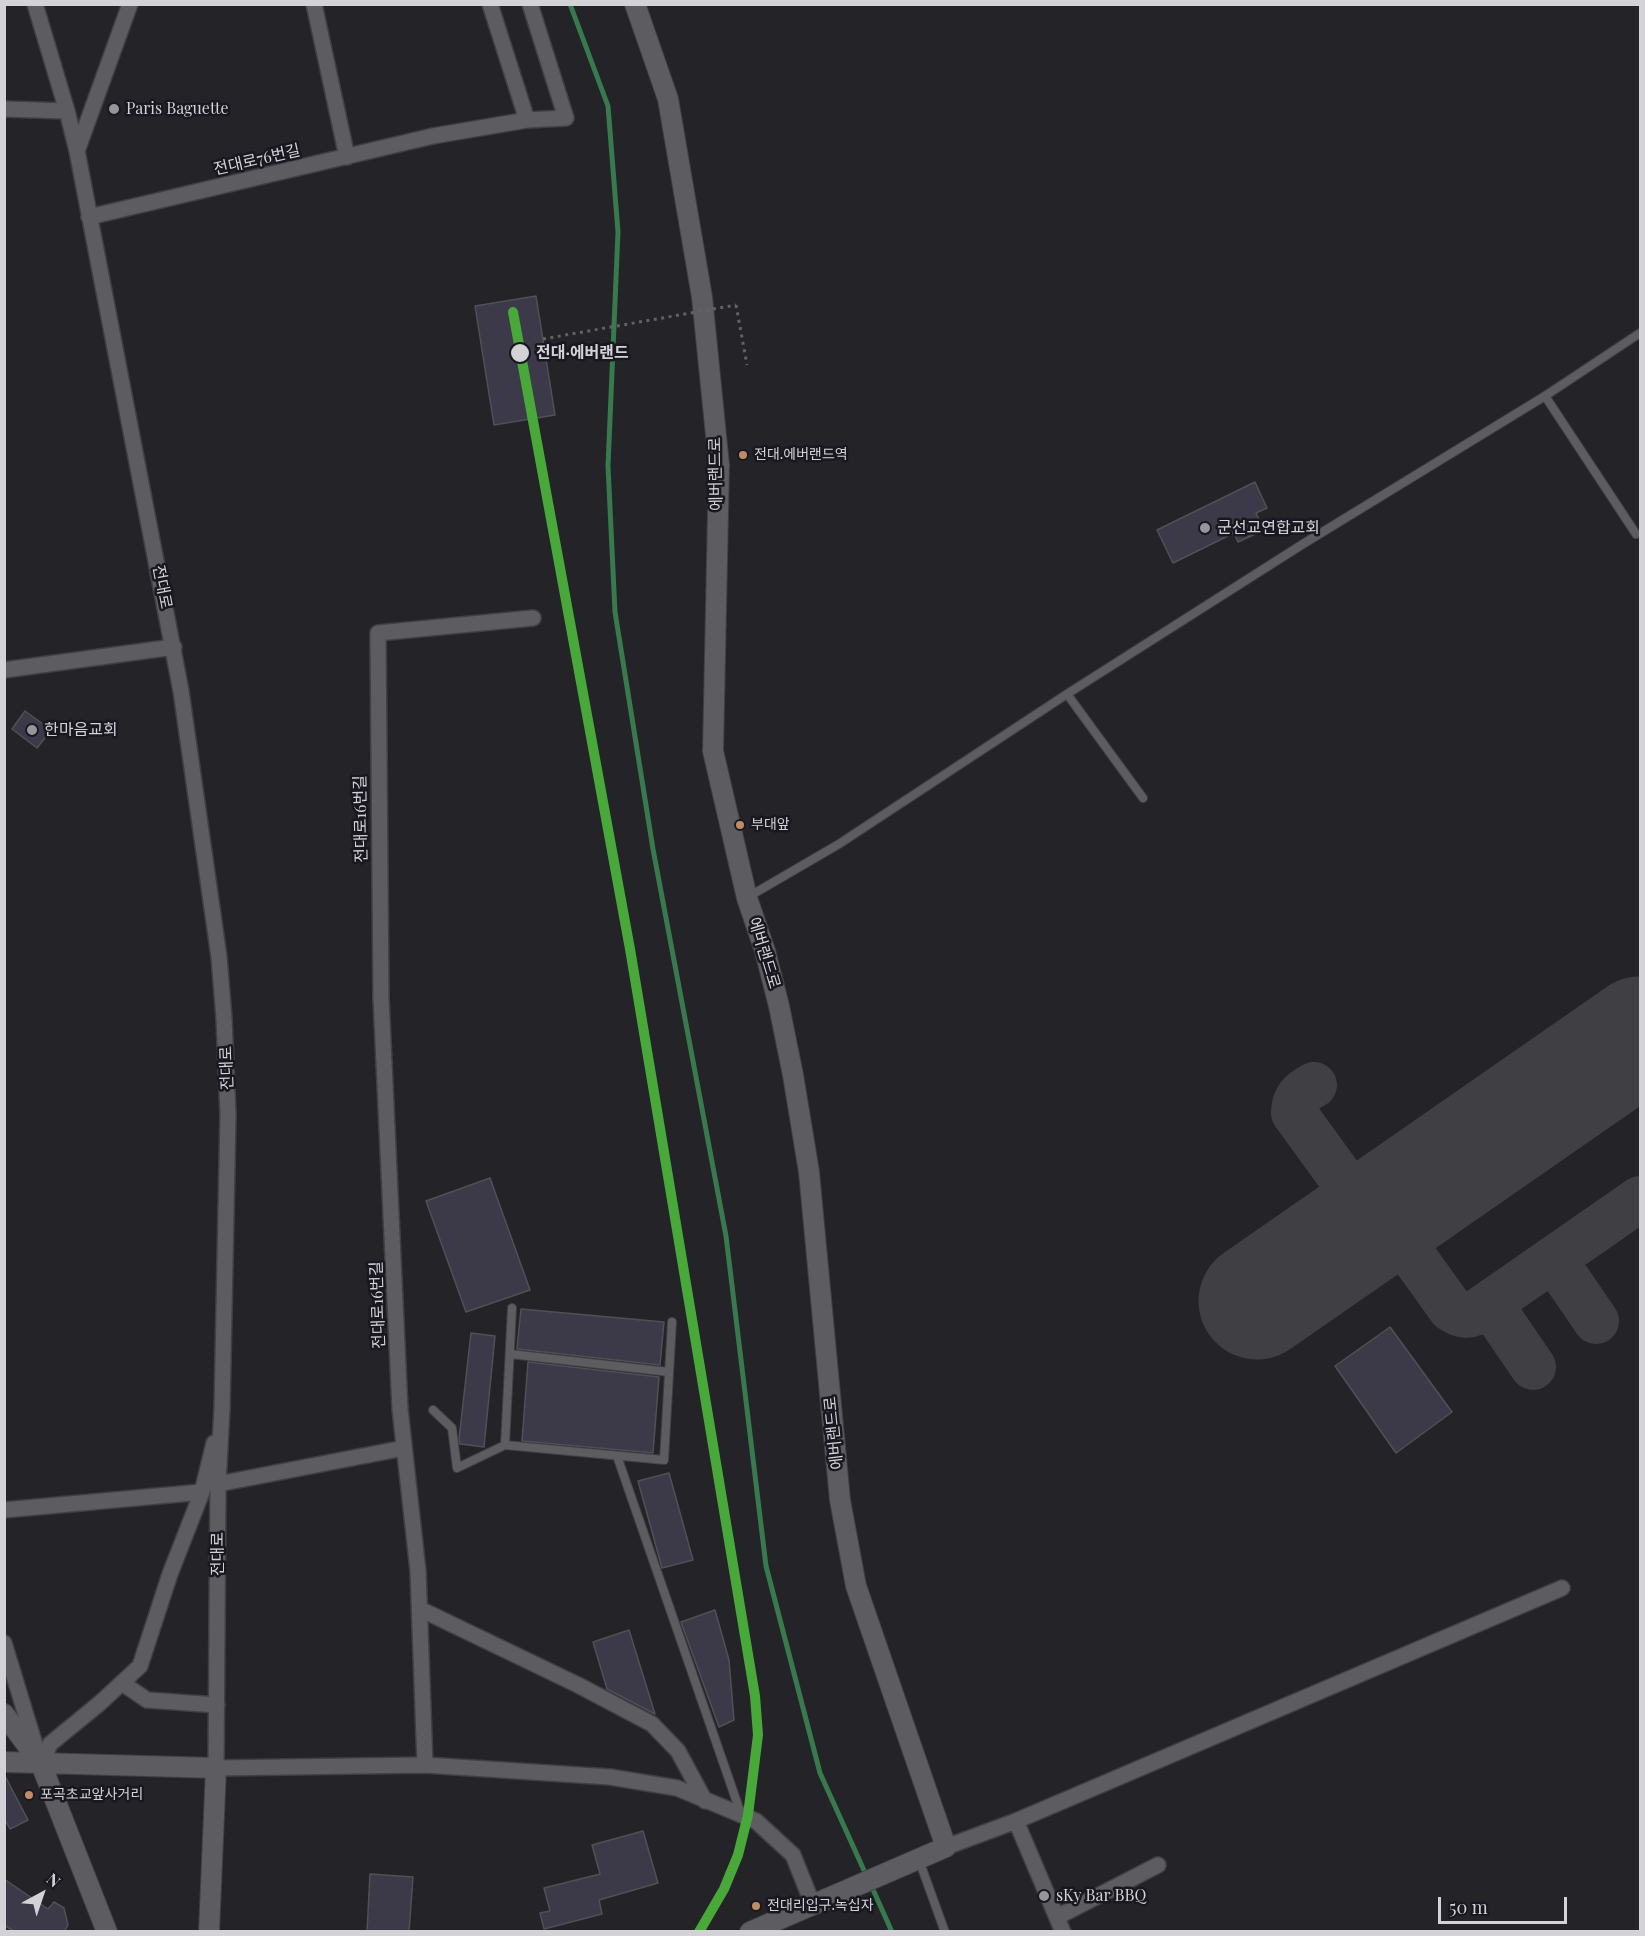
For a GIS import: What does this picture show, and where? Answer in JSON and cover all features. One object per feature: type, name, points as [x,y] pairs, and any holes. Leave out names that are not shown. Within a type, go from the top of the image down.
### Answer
[{"type":"street","name":"전대로","points":[[35,4],[68,111],[77,152],[174,647],[219,957],[228,1062],[228,1115],[222,1408],[218,1484],[216,1768],[209,1932]]},
{"type":"street","points":[[77,152],[130,4]]},
{"type":"street","points":[[314,4],[347,157]]},
{"type":"street","points":[[490,4],[527,120]]},
{"type":"street","name":"전대로76번길","points":[[89,217],[433,136],[527,120],[566,118],[530,4]]},
{"type":"street","name":"에버랜드로","points":[[635,4],[668,99],[702,297],[719,465],[713,751],[722,799],[747,898],[765,951],[779,1006],[793,1075],[809,1172],[840,1500],[856,1586],[946,1847]]},
{"type":"street","points":[[4,109],[68,111]]},
{"type":"street","name":"전대로16번길","points":[[425,1765],[418,1570],[400,1409],[381,998],[378,633],[533,618]]},
{"type":"street","points":[[4,670],[174,647]]},
{"type":"street","points":[[41,1764],[50,1744],[140,1666],[202,1492],[222,1408]]},
{"type":"street","points":[[218,1484],[404,1448]]},
{"type":"street","points":[[4,1510],[202,1492]]},
{"type":"street","points":[[750,1932],[946,1847],[1016,1821],[1562,1588]]},
{"type":"street","points":[[420,1609],[579,1685],[652,1724],[678,1751],[705,1801]]},
{"type":"street","points":[[4,1643],[41,1764],[107,1932]]},
{"type":"street","points":[[122,1683],[147,1700],[217,1705]]},
{"type":"street","points":[[4,1714],[41,1764]]},
{"type":"street","points":[[4,1762],[216,1768],[425,1765],[610,1776],[677,1788],[756,1821],[793,1855],[821,1901]]},
{"type":"street","points":[[1016,1821],[1060,1924],[1158,1865]]},
{"type":"lane","points":[[747,898],[839,844],[1067,694],[1303,544],[1545,396],[1641,333]]},
{"type":"lane","points":[[1545,396],[1636,534]]},
{"type":"lane","points":[[1067,694],[1143,798]]},
{"type":"lane","points":[[505,1445],[512,1308]]},
{"type":"lane","points":[[433,1410],[452,1428],[457,1468],[505,1445],[664,1460],[672,1322]]},
{"type":"lane","points":[[510,1354],[669,1372]]},
{"type":"lane","points":[[617,1456],[742,1815]]},
{"type":"lane","points":[[910,1863],[945,1932]]},
{"type":"path","points":[[543,339],[736,305],[747,366]]},
{"type":"building","points":[[536,296],[555,415],[494,425],[475,306]]},
{"type":"building","points":[[1255,482],[1267,508],[1256,513],[1264,530],[1238,542],[1234,533],[1173,563],[1157,530]]},
{"type":"building","points":[[25,711],[51,730],[37,748],[12,729]]},
{"type":"building","points":[[490,1178],[530,1290],[466,1312],[426,1201]]},
{"type":"building","points":[[521,1309],[664,1322],[660,1365],[517,1349]]},
{"type":"building","points":[[1390,1327],[1452,1412],[1396,1453],[1335,1366]]},
{"type":"building","points":[[471,1333],[495,1336],[484,1447],[460,1444],[459,1439]]},
{"type":"building","points":[[528,1362],[659,1377],[653,1453],[522,1441]]},
{"type":"building","points":[[669,1473],[693,1560],[662,1568],[638,1481]]},
{"type":"building","points":[[715,1610],[729,1660],[734,1720],[719,1727],[681,1622]]},
{"type":"building","points":[[629,1630],[655,1714],[607,1689],[593,1642]]},
{"type":"building","points":[[4,1774],[28,1820],[10,1829],[4,1818]]},
{"type":"building","points":[[643,1831],[658,1883],[599,1900],[602,1914],[544,1929],[540,1913],[550,1911],[544,1888],[600,1874],[592,1845]]},
{"type":"building","points":[[370,1874],[413,1877],[409,1932],[367,1932]]},
{"type":"building","points":[[4,1879],[48,1909],[54,1902],[64,1908],[68,1925],[64,1932],[15,1932],[4,1925]]},
{"type":"waterway","points":[[570,4],[608,106],[618,232],[608,466],[615,612],[653,849],[726,1236],[766,1566],[820,1773],[867,1877]]},
{"type":"waterway","points":[[871,1885],[892,1932]]},
{"type":"taxiway","points":[[1314,1085],[1299,1096],[1295,1103],[1294,1113],[1355,1197]]},
{"type":"taxiway","points":[[1400,1238],[1451,1309],[1469,1315],[1480,1310],[1640,1199]]},
{"type":"taxiway","points":[[1555,1261],[1596,1321]]},
{"type":"taxiway","points":[[1492,1307],[1533,1367]]},
{"type":"runway","points":[[1257,1301],[1640,1035]]},
{"type":"transit line","points":[[513,312],[630,949],[755,1696],[758,1735],[748,1815],[738,1855],[724,1889],[699,1932]]},
{"type":"place","name":"Paris Baguette","points":[[114,109]]},
{"type":"place","name":"전대·에버랜드","points":[[520,353]]},
{"type":"place","name":"전대.에버랜드역","points":[[743,455]]},
{"type":"place","name":"군선교연합교회","points":[[1205,528]]},
{"type":"place","name":"한마음교회","points":[[32,730]]},
{"type":"place","name":"부대앞","points":[[740,825]]},
{"type":"place","name":"포곡초교앞사거리","points":[[29,1795]]},
{"type":"place","name":"sKy Bar BBQ","points":[[1044,1896]]},
{"type":"place","name":"전대리입구.녹십자","points":[[756,1906]]}]
